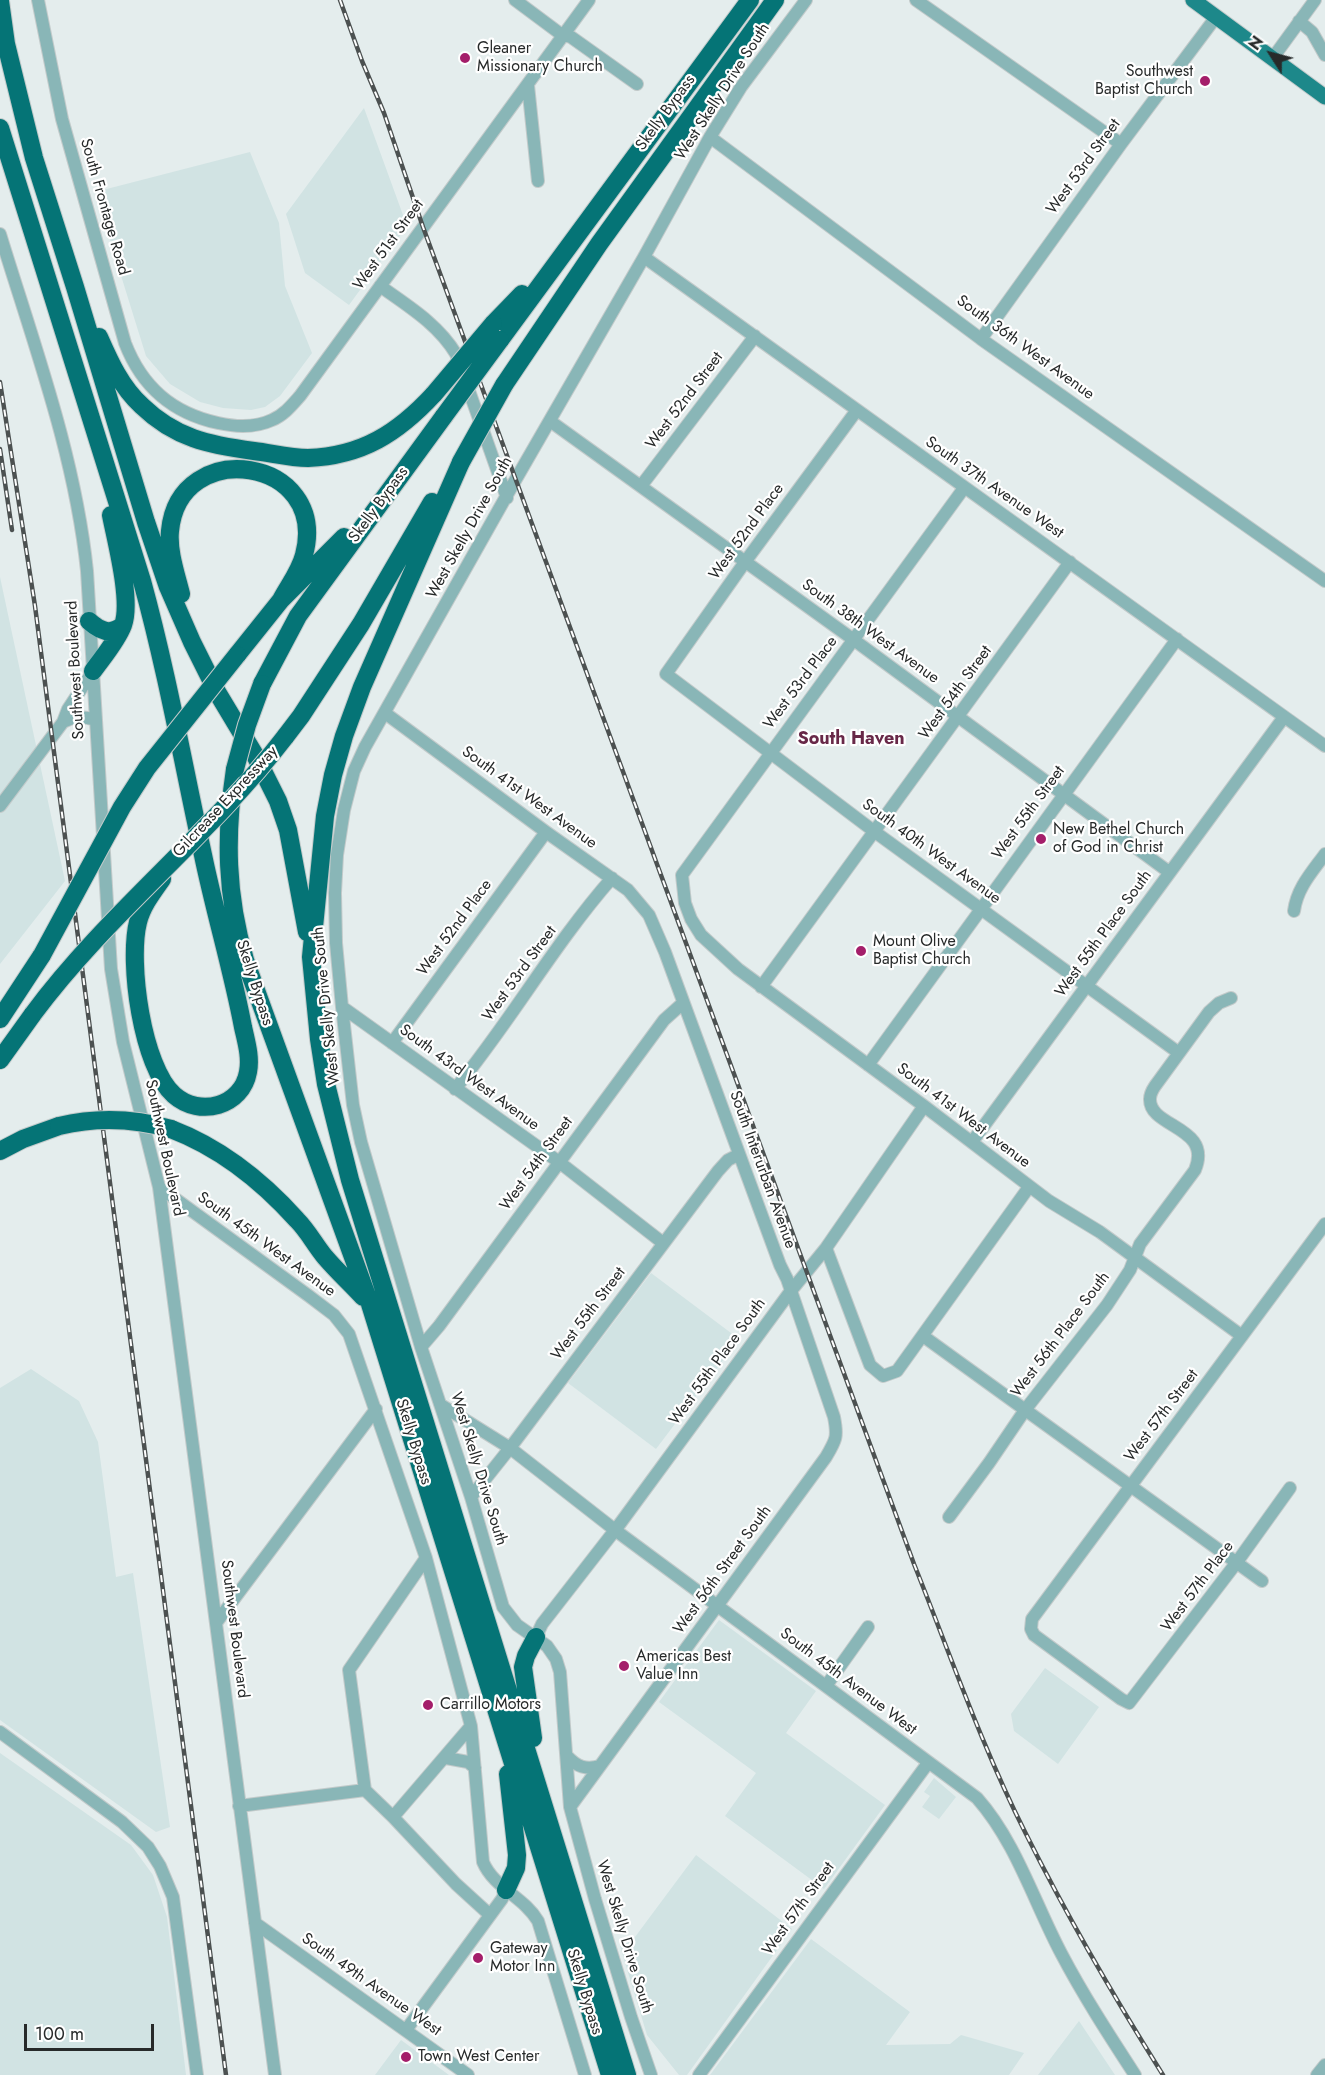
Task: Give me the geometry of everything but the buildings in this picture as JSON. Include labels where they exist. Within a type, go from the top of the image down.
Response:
[{"type":"highway","name":"Skelly Bypass","points":[[610,2075],[370,1304],[245,960],[229,882],[228,844],[235,769],[247,725],[262,684],[298,616],[444,416],[497,332],[566,250],[750,0]]},
{"type":"highway","name":"Skelly Bypass","points":[[627,2075],[350,1180],[326,1084],[311,957],[325,816],[344,736],[362,687],[461,462],[504,385],[599,244],[775,0]]},
{"type":"highway","points":[[0,1],[6,44],[19,105],[146,522],[168,587],[192,642],[278,801],[288,830],[311,957]]},
{"type":"highway","points":[[0,128],[159,643],[203,856],[231,966],[249,1058],[248,1074],[240,1090],[228,1102],[211,1107],[186,1103],[171,1092],[150,1049],[137,993],[134,956],[138,921],[146,902],[181,851]]},
{"type":"highway","points":[[75,287],[115,371],[129,392],[148,411],[172,429],[207,443],[306,458],[338,455],[368,446],[387,436],[407,422],[497,332]]},
{"type":"highway","points":[[93,671],[123,625],[126,612],[99,445]]},
{"type":"highway","name":"Gilcrease Expressway","points":[[0,1060],[33,1014],[97,937],[252,779],[302,716],[361,624],[426,510],[461,462]]},
{"type":"highway","points":[[192,642],[170,548],[170,531],[176,508],[182,497],[194,484],[211,474],[235,468],[259,471],[281,482],[297,499],[306,523],[307,539],[301,562],[282,600]]},
{"type":"highway","points":[[0,1019],[42,955],[122,807],[147,768],[282,600],[384,498]]},
{"type":"highway","points":[[89,621],[96,628],[105,632],[116,630],[123,625]]},
{"type":"highway","points":[[231,966],[302,1120]]},
{"type":"highway","points":[[0,1151],[23,1139],[59,1126],[86,1121],[115,1119],[143,1122],[171,1129],[209,1146],[243,1168],[271,1192],[299,1222],[323,1255],[370,1304]]},
{"type":"highway","points":[[536,1637],[523,1666],[541,1793]]},
{"type":"highway","points":[[505,1739],[517,1855],[516,1868],[506,1890]]},
{"type":"main road","points":[[1193,0],[1325,97]]},
{"type":"street","name":"South Frontage Road","points":[[38,0],[62,119],[125,343],[139,373],[173,406]]},
{"type":"street","points":[[515,0],[562,35],[571,37],[637,84]]},
{"type":"street","name":"West 51st Street","points":[[173,406],[188,414],[230,426],[255,426],[274,420],[287,410],[300,396],[589,0]]},
{"type":"street","name":"West Skelly Drive South","points":[[651,2075],[598,1910],[570,1807],[560,1672],[556,1659],[547,1646],[517,1625],[503,1607],[471,1497],[421,1347],[361,1142],[353,1105],[335,915],[340,834],[354,771],[385,713],[710,137],[741,87],[806,0]]},
{"type":"street","points":[[916,0],[1121,144]]},
{"type":"street","points":[[1272,59],[1315,0]]},
{"type":"street","name":"West 53rd Street","points":[[981,339],[1121,144],[1216,17]]},
{"type":"street","points":[[1299,21],[1312,32],[1325,55]]},
{"type":"street","points":[[528,85],[538,181]]},
{"type":"street","name":"South 36th West Avenue","points":[[710,137],[981,339],[1325,581]]},
{"type":"street","name":"Southwest Boulevard","points":[[0,234],[70,468],[82,531],[111,969],[123,1042],[159,1187],[275,2075]]},
{"type":"street","name":"South 37th Avenue West","points":[[644,257],[1325,746]]},
{"type":"street","points":[[380,286],[435,326],[456,354],[507,498]]},
{"type":"street","name":"West 52nd Street","points":[[640,486],[755,336]]},
{"type":"street","name":"West 52nd Place","points":[[666,674],[857,410]]},
{"type":"street","name":"South 38th West Avenue","points":[[550,421],[854,640],[1169,872]]},
{"type":"street","name":"West 53rd Place","points":[[686,903],[682,875],[964,488]]},
{"type":"street","name":"West 54th Street","points":[[761,987],[1070,562]]},
{"type":"street","name":"West 55th Street","points":[[868,1065],[1177,639]]},
{"type":"street","points":[[0,806],[63,722],[68,709],[93,671]]},
{"type":"street","name":"South 40th West Avenue","points":[[666,674],[875,832],[1179,1053]]},
{"type":"street","name":"South 41st West Avenue","points":[[385,713],[612,878],[636,898],[649,915]]},
{"type":"street","points":[[63,722],[70,718],[84,717],[96,720]]},
{"type":"street","name":"West 55th Place South","points":[[972,1142],[1284,717]]},
{"type":"street","name":"West 52nd Place","points":[[392,1043],[546,832]]},
{"type":"street","points":[[1294,911],[1302,886],[1325,854]]},
{"type":"street","name":"West 53rd Street","points":[[455,1089],[612,878]]},
{"type":"street","name":"South 41st West Avenue","points":[[686,903],[690,919],[701,935],[761,987],[924,1106],[1029,1187],[1074,1218],[1100,1232],[1242,1336]]},
{"type":"street","name":"South Interurban Avenue","points":[[649,915],[665,952],[790,1292],[834,1417],[837,1439]]},
{"type":"street","points":[[1179,1053],[1209,1012],[1219,1003],[1230,998]]},
{"type":"street","name":"West 54th Street","points":[[421,1347],[439,1326],[664,1020],[683,1002]]},
{"type":"street","name":"South 43rd West Avenue","points":[[342,1007],[559,1162],[663,1243]]},
{"type":"street","name":"West 56th Place South","points":[[949,1517],[1025,1410],[1107,1305],[1130,1270],[1140,1244],[1195,1170],[1198,1147],[1190,1138],[1160,1116],[1152,1107],[1149,1099],[1155,1086],[1179,1053]]},
{"type":"street","name":"West 55th Place South","points":[[536,1637],[542,1624],[615,1530],[790,1292],[826,1248],[924,1106]]},
{"type":"street","name":"West 55th Street","points":[[471,1497],[718,1171],[738,1155]]},
{"type":"street","name":"South 45th West Avenue","points":[[159,1187],[334,1316],[350,1334],[376,1409]]},
{"type":"street","points":[[826,1248],[870,1365],[884,1376],[897,1371],[1029,1187]]},
{"type":"street","name":"West 57th Street","points":[[1129,1702],[1121,1699],[1039,1640],[1031,1629],[1032,1619],[1325,1224]]},
{"type":"street","points":[[923,1336],[1262,1581]]},
{"type":"street","name":"South 45th Avenue West","points":[[441,1405],[510,1448],[615,1530],[977,1798],[1012,1852],[1061,1953],[1135,2075]]},
{"type":"street","points":[[216,1623],[376,1409]]},
{"type":"street","points":[[376,1409],[426,1558],[471,1726],[483,1862],[492,1877],[525,1903],[538,1921],[585,2075]]},
{"type":"street","name":"West 56th Street South","points":[[570,1807],[837,1439]]},
{"type":"street","name":"West 57th Place","points":[[1129,1702],[1134,1699],[1290,1488]]},
{"type":"street","points":[[426,1558],[349,1670],[365,1790],[456,1884],[490,1915]]},
{"type":"street","points":[[826,1686],[868,1627]]},
{"type":"street","points":[[393,1817],[446,1758],[471,1726]]},
{"type":"street","points":[[0,1732],[122,1822],[148,1847],[160,1866],[173,1897],[196,2075]]},
{"type":"street","points":[[567,1756],[582,1767],[600,1766]]},
{"type":"street","points":[[446,1758],[468,1762],[476,1768]]},
{"type":"street","name":"West 57th Street","points":[[699,2075],[928,1763]]},
{"type":"street","points":[[239,1806],[365,1790]]},
{"type":"street","points":[[406,2030],[506,1890]]},
{"type":"street","name":"South 49th Avenue West","points":[[255,1923],[468,2075]]},
{"type":"street","points":[[1317,2075],[1325,2065]]},
{"type":"shaded area","points":[[364,108],[407,226],[349,305],[305,273],[286,214]]},
{"type":"shaded area","points":[[250,152],[279,223],[285,286],[312,353],[280,396],[265,407],[251,410],[223,408],[200,402],[170,384],[146,356],[95,192]]},
{"type":"shaded area","points":[[0,577],[65,881],[0,964]]},
{"type":"shaded area","points":[[651,1273],[739,1339],[656,1449],[568,1383]]},
{"type":"shaded area","points":[[31,1369],[79,1401],[98,1442],[116,1577],[133,1573],[170,1827],[156,1832],[0,1720],[0,1388]]},
{"type":"shaded area","points":[[719,1620],[816,1691],[786,1733],[885,1805],[824,1889],[725,1816],[756,1773],[659,1702]]},
{"type":"shaded area","points":[[1045,1668],[1099,1707],[1058,1764],[1014,1731],[1011,1714]]},
{"type":"shaded area","points":[[0,1753],[131,1845],[153,1875],[167,1917],[186,2075],[0,2075]]},
{"type":"shaded area","points":[[934,1778],[956,1797],[939,1819],[922,1807],[930,1796],[924,1792]]},
{"type":"shaded area","points":[[696,1855],[792,1929],[687,2075],[679,2075],[647,2035],[620,1946],[635,1937]]},
{"type":"shaded area","points":[[811,1939],[910,2012],[886,2045],[950,2044],[961,2035],[1024,2053],[1009,2075],[710,2075]]},
{"type":"shaded area","points":[[1079,2021],[1115,2075],[1038,2075]]},
{"type":"shaded area","name":"Town West Center","points":[[401,2040],[449,2075],[375,2075]]},
{"type":"railway","points":[[340,0],[384,113],[423,227],[914,1564],[967,1700],[995,1768],[1042,1865],[1092,1956],[1163,2075]]},
{"type":"railway","points":[[0,382],[35,606],[226,2075]]},
{"type":"railway","points":[[0,449],[12,530]]},
{"type":"place","name":"Gleaner Missionary Church","points":[[465,58]]},
{"type":"place","name":"Southwest Baptist Church","points":[[1205,81]]},
{"type":"place","name":"New Bethel Church of God in Christ","points":[[1041,839]]},
{"type":"place","name":"Mount Olive Baptist Church","points":[[861,951]]},
{"type":"place","name":"Americas Best Value Inn","points":[[624,1666]]},
{"type":"place","name":"Carrillo Motors","points":[[428,1705]]},
{"type":"place","name":"Gateway Motor Inn","points":[[478,1958]]},
{"type":"place","name":"Town West Center","points":[[406,2057]]},
{"type":"district","name":"South Haven","points":[[851,740]]}]
